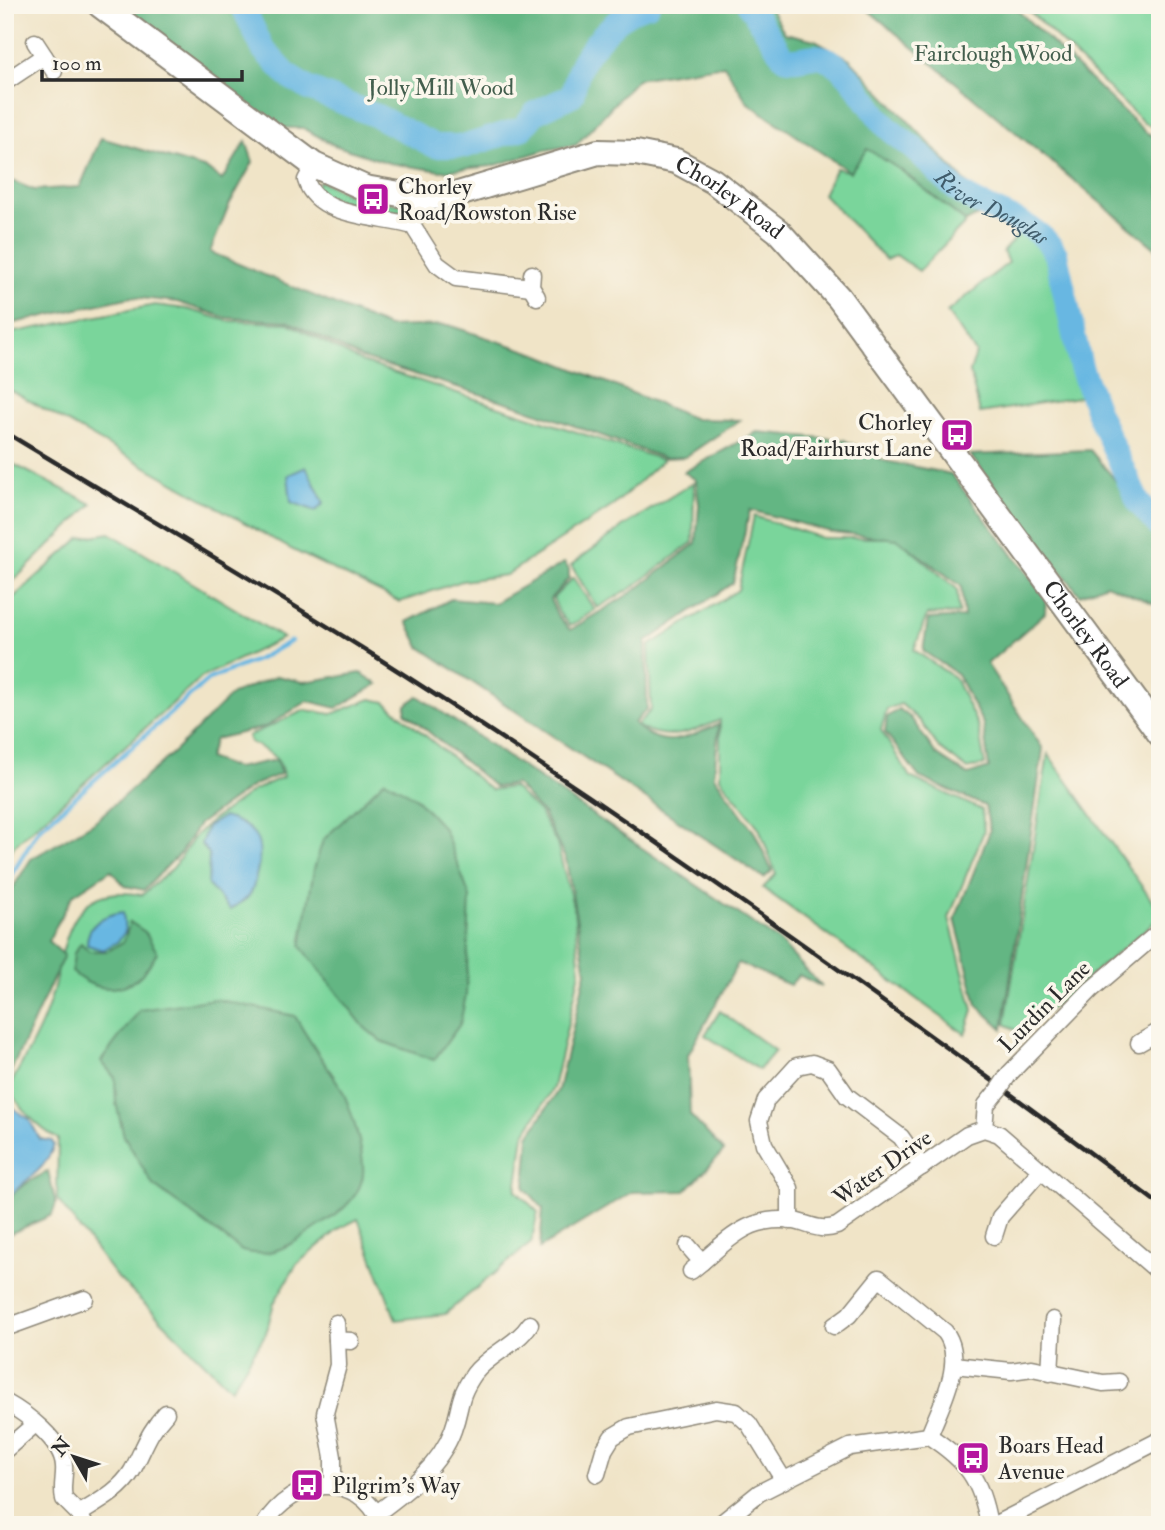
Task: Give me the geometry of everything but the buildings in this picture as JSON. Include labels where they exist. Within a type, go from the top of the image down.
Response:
[{"type":"main road","name":"Chorley Road","points":[[106,9],[314,164],[365,188],[423,198],[455,195],[493,186],[575,156],[598,152],[636,153],[676,161],[713,181],[778,232],[839,298],[1160,734]]},
{"type":"street","points":[[35,42],[54,71]]},
{"type":"street","points":[[5,82],[44,56]]},
{"type":"street","points":[[314,164],[306,180],[310,193],[324,204],[413,226],[446,274],[456,278],[533,286]]},
{"type":"street","name":"Lurdin Lane","points":[[984,1129],[986,1105],[1009,1073],[1091,990],[1160,931]]},
{"type":"street","points":[[1139,1043],[1160,1031]]},
{"type":"street","points":[[790,1221],[790,1188],[764,1144],[759,1121],[778,1074],[804,1064],[820,1065],[828,1069],[848,1096],[901,1137],[922,1167]]},
{"type":"street","points":[[984,1129],[999,1134],[1160,1273]]},
{"type":"street","name":"Water Drive","points":[[688,1246],[696,1266],[746,1226],[790,1221],[823,1229],[836,1226],[967,1135],[984,1129]]},
{"type":"street","points":[[994,1236],[1000,1217],[1041,1170]]},
{"type":"street","points":[[834,1326],[849,1315],[879,1279],[945,1332],[953,1343],[954,1365],[929,1436]]},
{"type":"street","points":[[5,1328],[70,1312],[85,1299]]},
{"type":"street","points":[[1050,1373],[1053,1320]]},
{"type":"street","points":[[333,1484],[333,1457],[325,1413],[344,1341],[336,1323]]},
{"type":"street","points":[[264,1525],[288,1499],[313,1485],[333,1484],[359,1496],[379,1519],[444,1450],[454,1428],[460,1396],[477,1371],[499,1350],[524,1346],[530,1324]]},
{"type":"street","points":[[954,1365],[1011,1371],[1032,1368],[1103,1383],[1119,1382]]},
{"type":"street","points":[[5,1402],[34,1425],[62,1454],[63,1494],[82,1519],[121,1485],[131,1472],[151,1430],[166,1413]]},
{"type":"street","points":[[596,1476],[604,1450],[612,1437],[629,1427],[716,1409],[736,1412],[749,1424],[783,1479]]},
{"type":"street","points":[[5,1450],[34,1425]]},
{"type":"street","points":[[719,1525],[738,1507],[783,1479],[850,1447],[929,1436],[949,1450],[980,1486],[991,1525],[1160,1440]]},
{"type":"green space","name":"Jolly Mill Wood","points":[[125,5],[768,5],[785,33],[815,40],[850,59],[991,209],[966,222],[902,171],[867,149],[850,172],[748,103],[724,65],[637,79],[576,145],[545,150],[493,166],[441,171],[389,163],[334,145],[303,128],[275,128],[142,25]]},
{"type":"green space","name":"Fairclough Wood","points":[[862,5],[1012,5],[1145,132],[1160,139],[1160,252]]},
{"type":"green space","points":[[1023,5],[1160,5],[1160,130],[1144,123]]},
{"type":"green space","points":[[101,138],[207,169],[222,180],[246,141],[253,162],[229,205],[210,252],[388,327],[448,325],[540,355],[695,419],[740,420],[685,457],[664,458],[516,405],[361,358],[288,321],[227,318],[177,302],[131,297],[5,325],[5,178],[34,190],[80,187]]},
{"type":"green space","points":[[867,148],[902,171],[966,222],[919,271],[896,255],[886,260],[823,194],[836,168],[850,172]]},
{"type":"green space","points":[[320,181],[350,195],[431,211],[388,211],[346,203],[319,193],[317,184]]},
{"type":"green space","points":[[1020,233],[1053,258],[1065,340],[1085,396],[980,413],[970,372],[976,353],[947,312],[1008,263],[1003,251]]},
{"type":"green space","points":[[155,305],[187,309],[228,321],[288,323],[362,362],[663,460],[614,505],[506,575],[462,581],[400,602],[291,549],[5,387],[5,334]]},
{"type":"green space","points":[[757,432],[844,440],[885,461],[951,474],[1046,598],[1045,613],[987,664],[1043,749],[1003,1029],[977,1005],[955,919],[990,831],[985,806],[919,777],[885,732],[887,717],[899,709],[911,718],[936,754],[968,775],[989,768],[983,724],[957,674],[923,651],[928,619],[964,617],[961,586],[897,539],[831,532],[750,510],[733,583],[646,642],[647,709],[634,723],[644,732],[665,740],[696,734],[719,724],[714,776],[755,833],[772,871],[764,878],[420,647],[407,622],[451,599],[494,603],[564,563],[569,569],[569,578],[550,599],[557,615],[570,630],[637,589],[696,543],[699,505],[696,480],[684,472]]},
{"type":"green space","points":[[1090,450],[1133,501],[1160,516],[1160,606],[1106,584],[1080,595],[970,455]]},
{"type":"green space","points":[[5,460],[92,504],[5,589]]},
{"type":"green space","points":[[694,482],[693,542],[632,588],[597,608],[571,565],[624,526]]},
{"type":"green space","points":[[754,516],[822,538],[897,538],[957,589],[959,613],[927,615],[914,650],[955,678],[978,726],[985,765],[967,769],[939,748],[920,721],[901,704],[887,709],[881,730],[910,777],[982,810],[984,831],[949,918],[973,1010],[965,1034],[763,888],[776,874],[759,828],[720,778],[720,720],[688,732],[669,735],[636,726],[651,710],[649,646],[738,590]]},
{"type":"green space","points":[[110,533],[283,638],[202,677],[16,844],[5,858],[5,605],[80,538]]},
{"type":"green space","points":[[573,578],[595,610],[570,626],[559,613],[553,598]]},
{"type":"green space","points":[[361,673],[378,684],[337,708],[308,701],[265,727],[215,739],[208,758],[236,768],[276,760],[281,774],[254,785],[199,824],[181,852],[144,890],[125,886],[111,870],[73,895],[48,941],[64,955],[5,1084],[5,900],[31,859],[93,823],[175,751],[232,694],[277,676],[303,682]]},
{"type":"green space","points":[[418,696],[779,941],[822,987],[799,975],[790,985],[738,963],[688,1055],[690,1115],[724,1151],[685,1191],[632,1192],[540,1248],[543,1208],[525,1188],[529,1136],[558,1090],[586,972],[566,860],[544,815],[516,784],[495,787],[405,712],[406,705]]},
{"type":"green space","points":[[371,699],[385,702],[491,790],[513,787],[540,813],[557,844],[574,910],[580,972],[553,1088],[524,1135],[516,1191],[538,1212],[531,1243],[445,1314],[396,1320],[358,1219],[340,1228],[297,1264],[274,1303],[266,1333],[231,1389],[114,1274],[57,1199],[58,1139],[29,1116],[17,1101],[10,1086],[42,1022],[53,992],[63,948],[80,911],[95,899],[115,893],[142,895],[173,868],[196,835],[211,821],[254,790],[283,777],[276,759],[250,742],[248,736],[305,710],[332,714]]},
{"type":"green space","points":[[1048,754],[1160,912],[1160,917],[1022,1033],[1005,1024]]},
{"type":"green space","points":[[385,780],[415,797],[444,829],[470,897],[466,995],[460,1024],[434,1060],[381,1041],[365,1028],[301,946],[314,869],[323,840]]},
{"type":"green space","points":[[130,922],[145,932],[157,952],[141,975],[120,987],[109,988],[84,981],[72,972],[74,953],[81,943],[89,951],[108,951],[124,941]]},
{"type":"green space","points":[[215,999],[295,1016],[338,1083],[352,1116],[360,1145],[363,1171],[355,1196],[336,1214],[306,1235],[271,1252],[242,1251],[153,1185],[124,1136],[116,1103],[115,1078],[101,1061],[140,1010]]},
{"type":"green space","points":[[720,1011],[775,1051],[759,1070],[705,1035]]},
{"type":"green space","points":[[48,1171],[56,1204],[52,1215],[5,1236],[7,1210],[13,1195],[18,1189]]},
{"type":"water","points":[[306,467],[324,503],[316,511],[291,502],[288,475]]},
{"type":"water","points":[[223,817],[250,829],[260,851],[252,892],[230,910],[208,885],[209,854],[201,844],[207,827]]},
{"type":"water","points":[[123,912],[125,932],[117,942],[103,950],[87,945],[90,931],[98,921]]},
{"type":"water","points":[[7,1104],[29,1119],[40,1139],[52,1141],[54,1145],[44,1164],[11,1194],[5,1203]]},
{"type":"waterway","name":"River Douglas","points":[[242,5],[263,49],[288,76],[309,89],[377,116],[435,146],[466,146],[523,128],[535,113],[572,95],[580,67],[594,45],[619,20],[648,5]]},
{"type":"waterway","name":"River Douglas","points":[[749,5],[784,58],[820,56],[835,64],[851,79],[886,126],[919,153],[953,187],[970,199],[1025,225],[1048,242],[1056,254],[1081,367],[1097,411],[1138,502],[1160,527]]},
{"type":"waterway","points":[[5,885],[39,829],[209,679],[259,659],[291,641]]},
{"type":"railway","points":[[5,432],[325,625],[572,785],[869,991],[1160,1205]]},
{"type":"place","name":"Chorley Road/Rowston Rise","points":[[373,199]]},
{"type":"place","name":"Chorley Road/Fairhurst Lane","points":[[957,435]]},
{"type":"place","name":"Boars Head Avenue","points":[[973,1458]]},
{"type":"place","name":"Pilgrim's Way","points":[[307,1485]]}]
